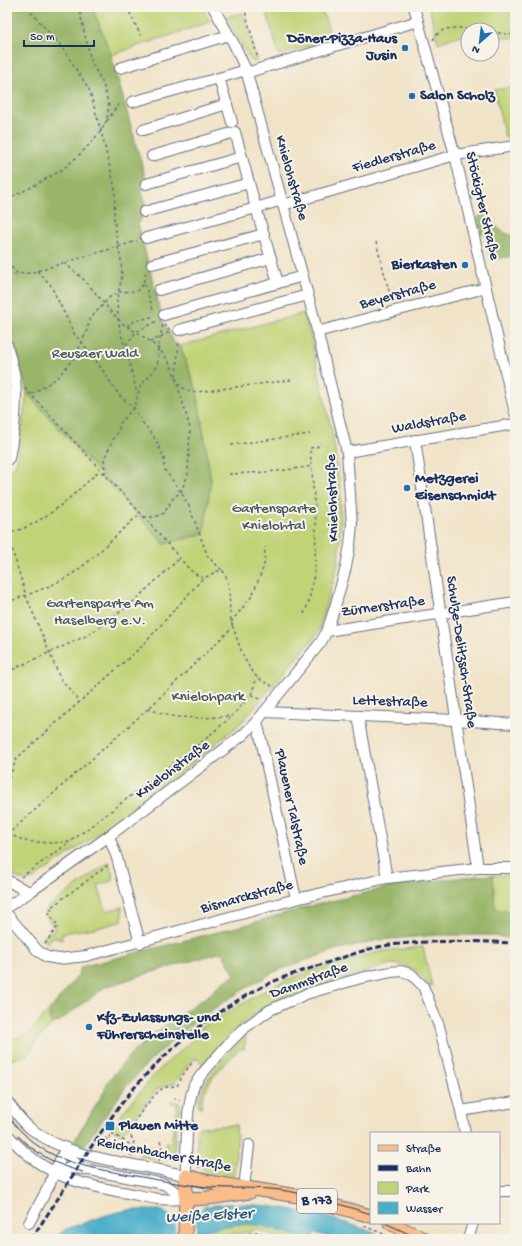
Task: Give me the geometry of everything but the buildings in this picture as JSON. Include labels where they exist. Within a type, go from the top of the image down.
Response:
[{"type":"main road","name":"Reichenbacher Straße","points":[[186,1176],[214,1183],[298,1196],[370,1216]]},
{"type":"main road","points":[[185,1239],[186,1176]]},
{"type":"main road","name":"Reichenbacher Straße","points":[[186,1202],[261,1191]]},
{"type":"main road","points":[[392,1224],[424,1239]]},
{"type":"street","name":"Knielohstraße","points":[[7,907],[109,836],[243,735],[258,721],[321,642],[327,631],[335,607],[346,567],[352,524],[348,452],[303,276],[246,72],[234,44],[213,7]]},
{"type":"street","name":"Stöckigter Straße","points":[[414,7],[455,155],[515,413]]},
{"type":"street","points":[[132,102],[220,78],[261,69],[418,20]]},
{"type":"street","points":[[120,68],[229,35]]},
{"type":"street","points":[[220,78],[232,122]]},
{"type":"street","points":[[143,130],[227,104]]},
{"type":"street","points":[[152,156],[235,132],[278,283]]},
{"type":"street","name":"Fiedlerstraße","points":[[146,238],[455,155],[515,146]]},
{"type":"street","points":[[146,184],[242,157]]},
{"type":"street","points":[[144,212],[249,183]]},
{"type":"street","points":[[152,264],[264,234]]},
{"type":"street","points":[[158,290],[271,258]]},
{"type":"street","points":[[160,315],[303,276]]},
{"type":"street","name":"Beyerstraße","points":[[317,332],[486,288]]},
{"type":"street","points":[[179,330],[308,295]]},
{"type":"street","points":[[7,345],[15,377],[17,397],[11,446],[9,458],[7,460]]},
{"type":"street","points":[[7,427],[15,416]]},
{"type":"street","name":"Waldstraße","points":[[348,452],[515,424]]},
{"type":"street","name":"Schulze-Delitzsch-Straße","points":[[415,440],[478,868]]},
{"type":"street","name":"Zürnerstraße","points":[[327,631],[515,602]]},
{"type":"street","name":"Lettestraße","points":[[264,712],[515,724]]},
{"type":"street","points":[[358,716],[387,878]]},
{"type":"street","name":"Plauener Talstraße","points":[[258,721],[296,899]]},
{"type":"street","points":[[109,836],[117,858],[140,943]]},
{"type":"street","name":"Bismarckstraße","points":[[38,952],[52,958],[67,959],[95,954],[140,943],[296,899],[387,878],[478,868],[515,868]]},
{"type":"street","points":[[10,882],[30,892]]},
{"type":"street","points":[[7,914],[38,952]]},
{"type":"street","name":"Dammstraße","points":[[186,1176],[188,1114],[191,1096],[194,1085],[217,1055],[243,1029],[270,1010],[306,994],[361,978],[401,971],[411,974],[423,986],[439,1026],[462,1111]]},
{"type":"street","name":"Reichenbacher Straße","points":[[7,1101],[19,1117],[31,1129],[80,1154],[94,1158],[166,1170],[186,1176]]},
{"type":"street","points":[[465,1132],[462,1111],[515,1102]]},
{"type":"street","name":"Reichenbacher Straße","points":[[7,1134],[25,1152],[54,1172],[76,1182],[106,1189],[186,1202]]},
{"type":"street","points":[[244,1188],[249,1145]]},
{"type":"street","points":[[66,1148],[75,1164],[84,1169]]},
{"type":"street","points":[[29,1223],[50,1184],[54,1172],[66,1148]]},
{"type":"street","points":[[54,1172],[70,1168],[84,1169],[164,1184],[186,1202]]},
{"type":"street","points":[[164,1184],[186,1176]]},
{"type":"street","points":[[500,1191],[515,1191]]},
{"type":"street","points":[[468,1239],[473,1224]]},
{"type":"path","points":[[28,7],[61,46],[89,89],[101,131],[115,188],[114,219],[122,276],[117,299],[118,319],[137,394]]},
{"type":"path","points":[[80,7],[91,61],[102,84],[109,106],[106,122]]},
{"type":"path","points":[[127,7],[141,36]]},
{"type":"path","points":[[223,12],[238,7]]},
{"type":"path","points":[[244,7],[261,69]]},
{"type":"path","points":[[426,52],[436,34],[451,27],[460,28]]},
{"type":"path","points":[[500,33],[515,35]]},
{"type":"path","points":[[7,199],[63,169],[77,157],[101,131],[117,106],[124,102],[132,102]]},
{"type":"path","points":[[7,277],[30,273],[146,238]]},
{"type":"path","points":[[376,242],[395,311]]},
{"type":"path","points":[[7,263],[18,274]]},
{"type":"path","points":[[64,263],[82,278],[118,319],[158,348],[172,368],[190,428],[188,474],[181,492],[174,497],[164,513],[155,517],[144,517]]},
{"type":"path","points":[[31,394],[57,378],[75,357],[87,330],[90,319],[110,297],[119,292],[137,291],[143,284],[146,273],[152,264]]},
{"type":"path","points":[[36,271],[50,284],[75,335],[91,353],[119,395],[134,408],[154,437],[164,457],[164,469],[181,492],[189,506],[208,557],[227,577],[231,622],[240,649],[249,668],[257,677],[281,692]]},
{"type":"path","points":[[143,284],[149,294],[151,305],[160,315]]},
{"type":"path","points":[[127,326],[135,321],[160,315]]},
{"type":"path","points":[[125,346],[136,332],[154,323],[160,315]]},
{"type":"path","points":[[105,474],[104,459],[118,432],[121,422],[134,408],[140,387],[157,365],[158,348],[160,337],[164,320],[166,327],[172,332],[160,337],[150,342]]},
{"type":"path","points":[[179,330],[177,369],[175,378],[182,388],[190,392],[291,380]]},
{"type":"path","points":[[15,377],[180,558],[196,575],[204,578]]},
{"type":"path","points":[[231,445],[310,434]]},
{"type":"path","points":[[304,614],[309,601],[316,570],[316,523],[310,448],[317,447],[321,443]]},
{"type":"path","points":[[229,474],[263,473],[312,466]]},
{"type":"path","points":[[80,702],[60,678],[26,596],[7,533],[36,523],[55,510],[100,470]]},
{"type":"path","points":[[7,602],[26,596],[69,575],[92,557],[140,514]]},
{"type":"path","points":[[231,622],[252,596],[258,583],[264,566],[265,547]]},
{"type":"path","points":[[7,672],[88,635],[134,601],[180,558]]},
{"type":"path","points":[[7,783],[17,758],[142,646],[204,578],[218,571],[222,571]]},
{"type":"path","points":[[70,842],[26,842],[7,835],[148,709],[233,627]]},
{"type":"path","points":[[10,882],[70,842],[232,716],[251,695],[257,677]]},
{"type":"path","points":[[148,709],[175,717],[204,718],[232,716]]},
{"type":"path","points":[[38,952],[58,926],[49,913],[52,911],[50,908],[117,858]]},
{"type":"path","points":[[130,1156],[134,1141],[129,1134],[132,1124],[156,1093],[164,1088],[177,1086],[195,1059]]},
{"type":"path","points":[[105,1152],[104,1147],[111,1133],[133,1146]]},
{"type":"path","points":[[159,1160],[162,1146],[160,1141]]},
{"type":"path","points":[[358,1224],[396,1239]]},
{"type":"path","points":[[220,1239],[257,1232],[280,1239]]},
{"type":"green space","name":"Reusaer Wald","points":[[7,7],[92,7],[111,55],[146,180],[142,191],[146,208],[138,224],[163,321],[175,344],[180,346],[197,392],[211,480],[204,534],[164,544],[27,393],[7,313]]},
{"type":"green space","points":[[92,7],[202,7],[210,22],[111,55]]},
{"type":"green space","points":[[265,7],[321,7],[332,39],[279,55]]},
{"type":"green space","points":[[429,7],[515,7],[515,38],[500,37],[500,22],[460,22],[460,36],[438,43]]},
{"type":"green space","points":[[243,13],[257,61],[252,61],[250,59],[226,17]]},
{"type":"green space","points":[[515,87],[515,136],[505,137],[494,90]]},
{"type":"green space","points":[[484,214],[501,231],[515,236],[515,256],[491,259],[486,233],[481,234],[478,219],[480,215]]},
{"type":"green space","points":[[304,313],[333,436],[340,487],[341,521],[338,564],[319,630],[315,637],[240,724],[148,799],[33,879],[24,881],[12,875],[7,862],[7,471],[16,465],[27,393],[164,544],[203,534],[211,480],[197,392],[180,346]]},
{"type":"green space","points":[[109,862],[114,880],[98,885],[106,911],[122,907],[122,921],[101,927],[62,933],[62,940],[52,937],[48,944],[42,938],[55,929],[44,913],[47,911],[46,909]]},
{"type":"green space","points":[[493,875],[515,876],[515,913],[495,909]]},
{"type":"green space","points":[[493,875],[495,909],[515,913],[515,939],[487,935],[436,935],[379,940],[335,950],[276,971],[236,994],[197,1020],[173,1040],[150,1061],[125,1088],[84,1146],[74,1141],[104,1092],[107,1083],[130,1055],[170,1021],[209,995],[219,985],[235,975],[222,952],[105,987],[58,1022],[52,1024],[49,1019],[50,1014],[48,1012],[78,976],[81,967],[249,924],[299,909],[390,887],[464,877]]},
{"type":"green space","points":[[423,947],[432,986],[429,987],[426,981],[418,973],[409,967],[391,964],[300,992],[269,1005],[245,1021],[223,1041],[203,1065],[195,1056],[174,1084],[164,1086],[156,1090],[121,1135],[112,1129],[124,1111],[158,1071],[201,1032],[199,1030],[209,1023],[275,985],[305,973],[350,959],[383,951]]},
{"type":"green space","points":[[48,1012],[50,1014],[49,1019],[52,1024],[37,1040],[28,1054],[7,1061],[7,1041],[28,1034]]},
{"type":"green space","points":[[246,1036],[244,1049],[239,1049],[209,1083],[202,1099],[201,1108],[198,1105],[200,1096],[209,1077],[231,1050]]},
{"type":"green space","points":[[171,1100],[179,1102],[181,1107],[176,1123],[175,1151],[170,1156],[164,1152],[166,1142],[171,1143],[177,1105],[171,1103]]},
{"type":"green space","points":[[236,1125],[237,1143],[234,1175],[215,1175],[208,1173],[203,1169],[198,1158],[197,1130],[199,1127]]},
{"type":"green space","points":[[141,1146],[159,1149],[158,1155],[155,1158],[140,1156]]},
{"type":"green space","points":[[237,1224],[260,1225],[307,1239],[285,1239],[256,1229],[254,1231],[197,1239],[198,1231]]},
{"type":"water","name":"Weiße Elster","points":[[226,1204],[268,1206],[309,1213],[350,1224],[389,1239],[335,1239],[315,1233],[313,1239],[307,1239],[260,1225],[237,1224],[175,1237],[147,1239],[52,1239],[66,1229],[110,1214],[128,1210],[171,1210]]},
{"type":"pier","points":[[205,1205],[196,1218],[196,1233],[176,1239],[173,1220],[170,1215],[158,1208]]},
{"type":"tram line","points":[[7,1113],[19,1129],[36,1144],[48,1152],[76,1164],[106,1171],[189,1185],[216,1188],[271,1189],[292,1192],[326,1200],[370,1214]]},
{"type":"tram line","points":[[18,1136],[40,1154],[56,1163],[83,1172]]},
{"type":"tram line","points":[[387,1224],[420,1239]]},
{"type":"railway","points":[[31,1239],[81,1162],[134,1089],[156,1064],[171,1050],[222,1010],[258,989],[282,978],[381,946],[406,943],[468,941],[515,943]]},
{"type":"place","name":"Döner-Pizza-Haus Jusin","points":[[405,48]]},
{"type":"place","name":"Salon Scholz","points":[[412,96]]},
{"type":"place","name":"Bierkasten","points":[[465,265]]},
{"type":"place","name":"Metzgerei Eisenschmidt","points":[[407,488]]},
{"type":"place","name":"Kfz-Zulassungs- und Führerscheinstelle","points":[[89,1027]]},
{"type":"place","name":"Plauen Mitte","points":[[110,1126]]},
{"type":"park label","name":"Gartensparte Knielohtal","points":[[274,518]]},
{"type":"park label","name":"Gartensparte Am Haselberg e.V.","points":[[100,612]]},
{"type":"park label","name":"Knielohpark","points":[[208,697]]}]
